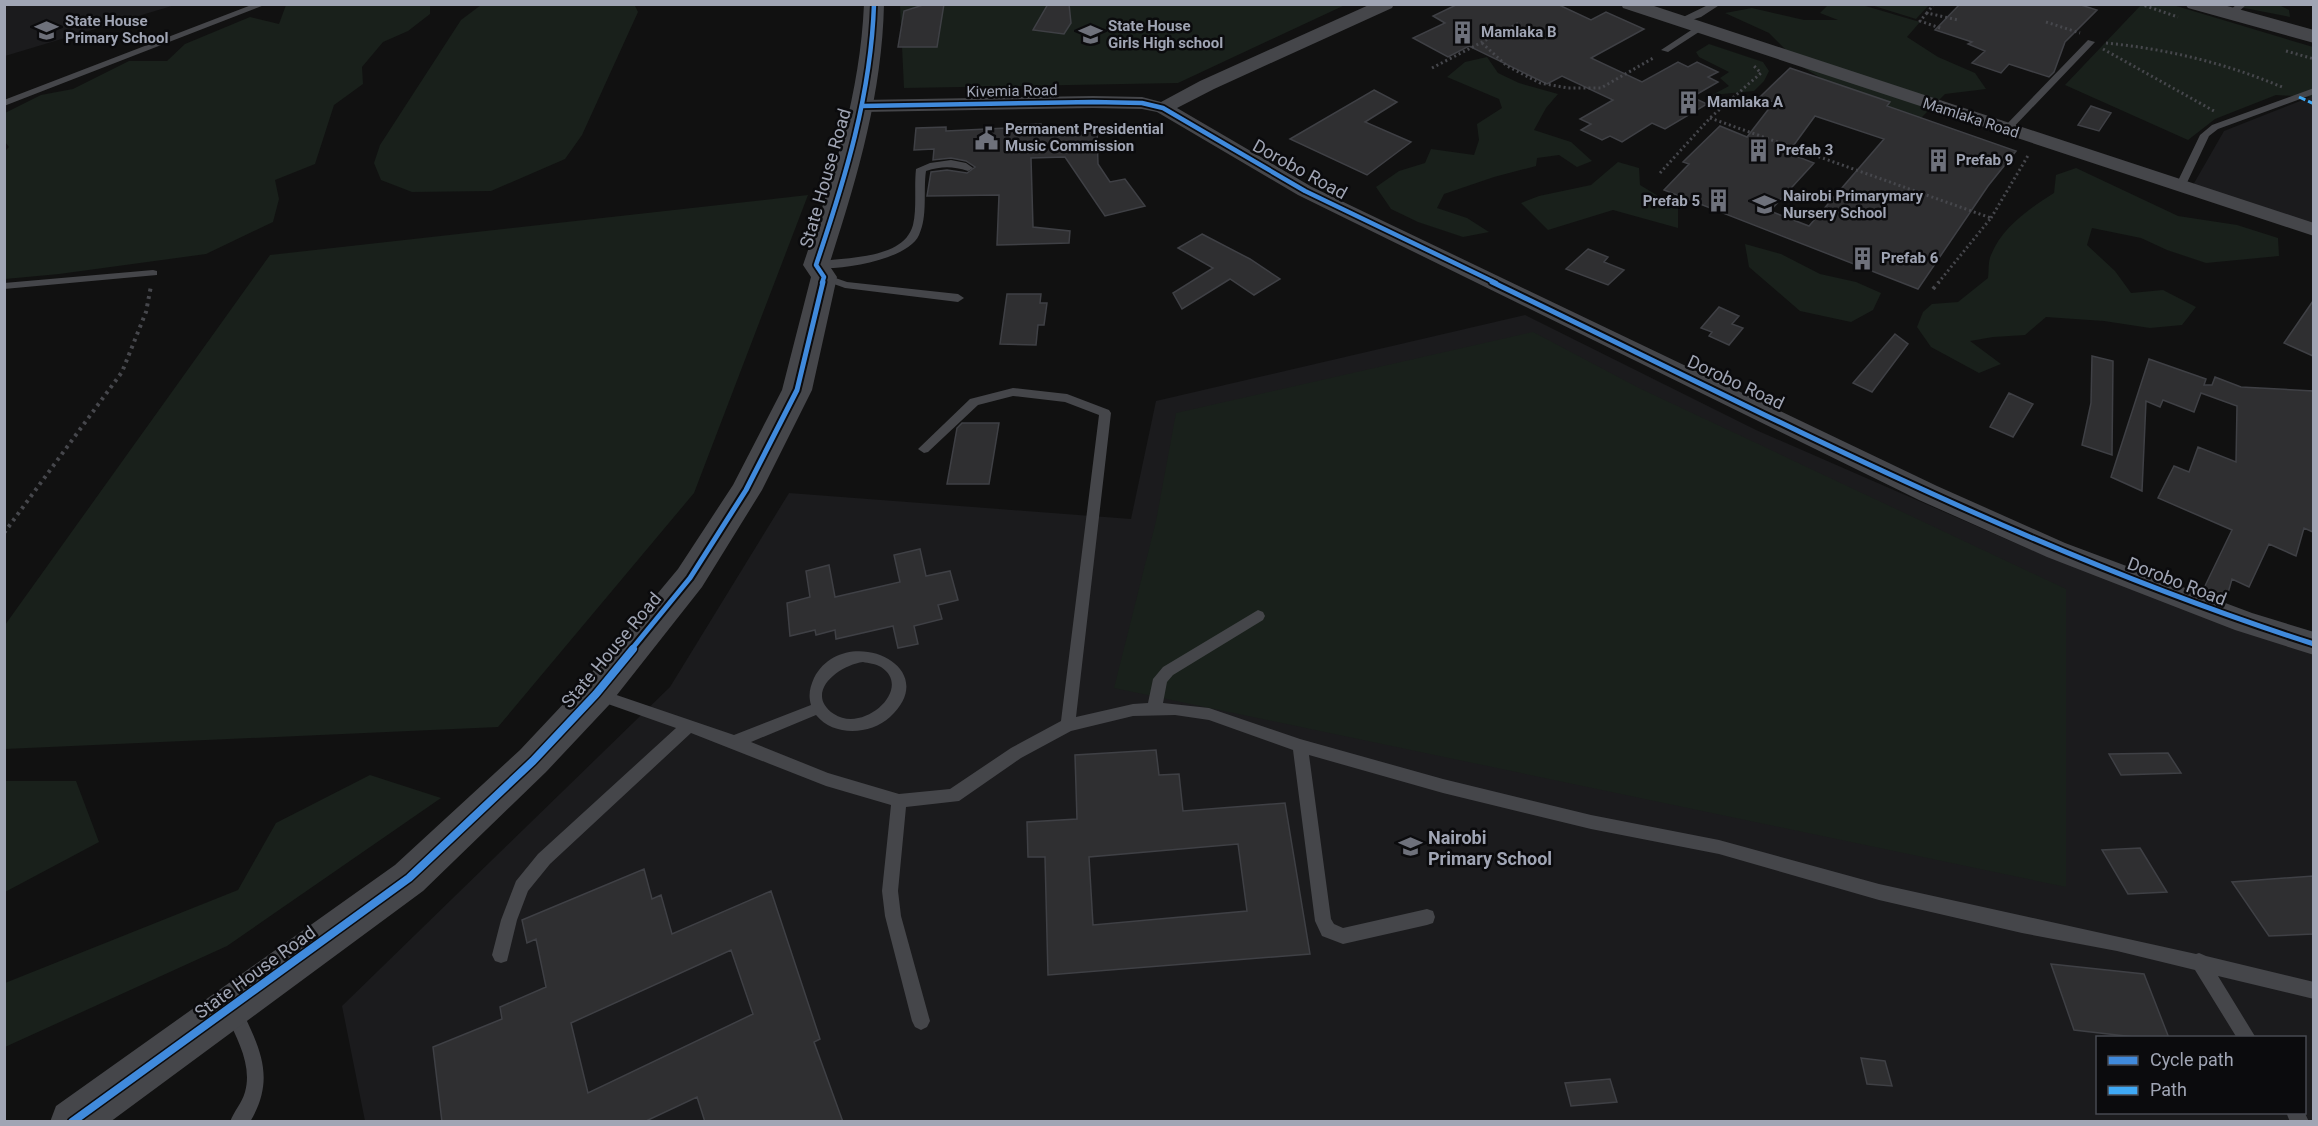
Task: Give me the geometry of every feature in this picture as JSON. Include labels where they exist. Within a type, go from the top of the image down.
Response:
[{"type":"street","name":"State House Road","points":[[72,1122],[409,878],[532,761],[596,694],[690,578],[746,490],[796,390],[820,271],[862,106],[874,34],[874,4]]},
{"type":"street","points":[[1162,108],[1207,85],[1386,4]]},
{"type":"street","name":"Mamlaka Road","points":[[1629,4],[2313,230]]},
{"type":"street","points":[[2195,4],[2237,9],[2313,38]]},
{"type":"street","name":"Kivemia Road","points":[[862,106],[1093,102],[1142,103],[1162,108]]},
{"type":"street","name":"Dorobo Road","points":[[1162,108],[1305,191],[1929,493],[2056,550],[2245,622],[2313,644]]},
{"type":"lane","points":[[4,102],[263,4]]},
{"type":"lane","points":[[1679,21],[1698,15],[1717,4]]},
{"type":"lane","points":[[1665,50],[1698,28]]},
{"type":"lane","points":[[2006,130],[2091,42]]},
{"type":"lane","points":[[2180,186],[2205,135],[2215,127],[2313,91]]},
{"type":"lane","points":[[820,271],[887,254],[909,243],[918,227],[921,169],[938,164],[960,163],[968,168]]},
{"type":"lane","points":[[820,271],[844,285],[958,298]]},
{"type":"lane","points":[[4,286],[153,273]]},
{"type":"lane","points":[[924,449],[974,402],[1013,392],[1067,398],[1105,413],[1068,726]]},
{"type":"lane","points":[[1154,710],[1160,679],[1168,671],[1258,616]]},
{"type":"lane","points":[[877,657],[889,663],[897,672],[900,683],[899,695],[892,706],[881,716],[868,723],[852,726],[838,724],[826,718],[818,708],[815,697],[817,685],[830,669],[848,658],[877,657]]},
{"type":"lane","points":[[596,694],[734,742],[826,779],[899,801],[953,796],[1016,753],[1068,726],[1133,710],[1175,709],[1209,714],[1300,746],[1443,786],[1591,822],[1719,847],[1879,892],[2022,925],[2199,961],[2313,991]]},
{"type":"lane","points":[[734,742],[818,708]]},
{"type":"lane","points":[[501,955],[509,920],[522,886],[529,877],[544,859],[688,727]]},
{"type":"lane","points":[[1300,746],[1323,921],[1328,930],[1343,936],[1427,917]]},
{"type":"lane","points":[[899,801],[890,891],[893,916],[921,1021]]},
{"type":"lane","points":[[2199,961],[2246,1036]]},
{"type":"lane","points":[[232,1008],[256,1063],[257,1085],[250,1107],[239,1122]]},
{"type":"path","points":[[1932,5],[1920,21],[1943,29]]},
{"type":"path","points":[[1927,13],[1958,20]]},
{"type":"path","points":[[1432,68],[1521,22]]},
{"type":"path","points":[[2046,22],[2082,33],[2091,42],[2230,121]]},
{"type":"path","points":[[2091,42],[2127,45],[2220,64],[2259,76],[2299,97]]},
{"type":"path","points":[[1482,43],[1487,45],[1507,66],[1540,83],[1568,88],[1592,88],[1610,84],[1665,50]]},
{"type":"path","points":[[1660,173],[1710,118],[1761,73],[1753,65]]},
{"type":"path","points":[[1710,118],[1991,218]]},
{"type":"path","points":[[1933,289],[1991,218],[2030,152]]},
{"type":"path","points":[[4,533],[122,372],[146,312],[153,273]]},
{"type":"shaded area","name":"State House Primary School","points":[[5,4],[175,4],[175,5],[5,56]]},
{"type":"shaded area","points":[[634,4],[638,12],[582,135],[565,159],[491,191],[412,192],[381,180],[374,163],[380,145],[461,20],[481,5]]},
{"type":"shaded area","points":[[286,5],[430,5],[430,14],[408,31],[383,42],[362,67],[363,84],[334,105],[315,164],[275,180],[279,199],[273,222],[206,254],[5,279],[4,152],[9,147],[5,142],[5,113],[41,95],[73,89],[129,61],[167,61],[185,44],[250,17],[279,24]]},
{"type":"shaded area","name":"State House Girls High school","points":[[900,5],[1345,5],[1178,83],[904,88]]},
{"type":"shaded area","points":[[1828,5],[1862,5],[1920,22],[1907,37],[1938,57],[1975,73],[1986,89],[1945,94],[1919,120],[1826,81],[1804,68],[1769,33],[1725,13],[1752,8],[1804,20],[1838,20],[1820,13]]},
{"type":"shaded area","points":[[1871,5],[1929,5],[1916,19]]},
{"type":"shaded area","points":[[2141,5],[2173,5],[2313,47],[2313,97],[2276,95],[2215,119],[2188,140],[2065,85]]},
{"type":"shaded area","points":[[2229,5],[2279,5],[2289,10],[2290,17]]},
{"type":"shaded area","points":[[1709,44],[1763,62],[1769,71],[1764,81],[1754,91],[1712,95],[1729,86],[1720,78],[1729,72],[1699,57],[1696,52]]},
{"type":"shaded area","points":[[1487,57],[1498,73],[1519,83],[1558,94],[1546,108],[1534,130],[1571,142],[1592,161],[1577,167],[1559,155],[1537,158],[1536,166],[1444,194],[1437,208],[1467,218],[1489,232],[1463,237],[1418,222],[1391,209],[1376,187],[1399,171],[1425,163],[1431,149],[1474,155],[1479,140],[1477,124],[1502,108],[1499,99],[1447,77],[1465,62]]},
{"type":"shaded area","points":[[2313,96],[2313,224],[2193,185],[2224,131]]},
{"type":"shaded area","points":[[1618,162],[1639,168],[1640,185],[1678,208],[1678,228],[1613,210],[1548,230],[1521,203],[1539,196],[1591,185]]},
{"type":"shaded area","points":[[2076,168],[2178,216],[2237,225],[2278,238],[2279,256],[2206,263],[2167,250],[2141,238],[2092,228],[2087,245],[2115,271],[2131,293],[2163,290],[2196,307],[2182,325],[2150,328],[2104,321],[2046,317],[2025,335],[1970,341],[2001,364],[1979,373],[1931,347],[1917,327],[1923,312],[1932,304],[1958,302],[1988,278],[1990,257],[2009,227],[2054,193],[2056,175]]},
{"type":"shaded area","points":[[808,195],[694,493],[498,727],[5,749],[5,625],[270,255]]},
{"type":"shaded area","points":[[1745,244],[1781,254],[1820,274],[1856,282],[1881,293],[1873,310],[1851,322],[1800,311],[1749,267]]},
{"type":"shaded area","name":"Nairobi Primary School","points":[[1525,315],[1756,430],[2029,549],[2231,616],[2313,635],[2313,1121],[365,1121],[342,1006],[670,687],[789,493],[1131,519],[1156,401]]},
{"type":"shaded area","points":[[1533,332],[1639,388],[2066,589],[2066,887],[1114,688],[1156,521],[1176,413]]},
{"type":"shaded area","points":[[370,775],[441,798],[227,946],[5,1047],[5,983],[238,890],[276,823]]},
{"type":"shaded area","points":[[5,781],[76,781],[99,842],[5,892]]},
{"type":"building","points":[[926,4],[944,4],[937,47],[898,47],[904,11]]},
{"type":"building","points":[[1048,4],[1069,4],[1071,23],[1064,34],[1033,30]]},
{"type":"building","points":[[1458,4],[1557,4],[1591,20],[1606,12],[1644,29],[1591,58],[1642,82],[1678,62],[1688,67],[1697,62],[1718,72],[1708,77],[1718,82],[1692,97],[1707,104],[1665,129],[1652,123],[1622,142],[1610,136],[1602,140],[1581,130],[1591,124],[1580,119],[1613,100],[1562,76],[1547,84],[1469,46],[1448,57],[1413,38],[1445,23],[1433,16]]},
{"type":"building","points":[[1960,4],[2078,4],[2097,10],[2065,42],[2054,72],[2049,77],[2009,64],[2001,73],[1972,63],[1985,51],[1968,44],[1972,42],[1935,30]]},
{"type":"building","points":[[1790,68],[1890,102],[1887,106],[2016,151],[1988,186],[1918,289],[1664,190],[1689,164],[1683,162],[1720,126],[1747,137],[1774,102],[1760,97]],"holes":[[[1815,116],[1884,139],[1809,226],[1770,211],[1814,163],[1788,153]]]},
{"type":"building","points":[[1374,90],[1397,102],[1365,122],[1411,142],[1367,175],[1290,139]]},
{"type":"building","points":[[2091,106],[2111,113],[2099,131],[2078,125]]},
{"type":"building","points":[[1041,124],[1041,133],[1097,132],[1098,164],[1110,182],[1125,179],[1145,206],[1105,216],[1065,157],[1031,158],[1033,227],[1070,231],[1069,243],[997,245],[999,195],[927,196],[931,172],[947,170],[967,173],[975,167],[966,161],[951,158],[933,160],[934,149],[914,150],[916,128],[946,127],[946,131]]},
{"type":"building","points":[[1202,234],[1250,259],[1280,279],[1254,295],[1230,279],[1182,309],[1173,293],[1213,268],[1178,248]]},
{"type":"building","points":[[1588,249],[1608,257],[1604,262],[1624,270],[1608,285],[1566,269]]},
{"type":"building","points":[[1007,294],[1041,294],[1040,303],[1047,303],[1044,325],[1038,325],[1036,345],[1000,344]]},
{"type":"building","points":[[2313,301],[2313,356],[2284,343]]},
{"type":"building","points":[[1719,307],[1739,316],[1732,324],[1743,328],[1729,345],[1709,336],[1712,332],[1701,328]]},
{"type":"building","points":[[1895,334],[1908,344],[1872,392],[1853,383]]},
{"type":"building","points":[[2092,356],[2113,361],[2112,455],[2082,445],[2091,403]]},
{"type":"building","points":[[2149,359],[2206,379],[2204,385],[2212,385],[2215,377],[2241,387],[2313,391],[2313,532],[2304,528],[2296,556],[2269,544],[2249,587],[2232,579],[2226,600],[2203,590],[2232,530],[2158,498],[2174,466],[2189,472],[2198,447],[2236,462],[2237,406],[2201,393],[2194,412],[2163,400],[2160,407],[2146,401],[2142,491],[2111,477]]},
{"type":"building","points":[[2009,393],[2033,404],[2013,437],[1990,427]]},
{"type":"building","points":[[962,423],[999,423],[989,484],[947,484],[957,428]]},
{"type":"building","points":[[920,549],[926,576],[950,571],[958,600],[938,605],[942,619],[914,626],[918,644],[898,648],[893,626],[836,639],[835,630],[816,635],[815,630],[790,636],[787,603],[810,597],[806,571],[829,565],[835,597],[900,582],[894,555]]},
{"type":"building","points":[[1156,750],[1159,775],[1179,774],[1183,811],[1285,803],[1310,954],[1048,975],[1045,857],[1028,857],[1027,822],[1077,819],[1075,755]],"holes":[[[1238,844],[1247,911],[1093,925],[1089,857]]]},
{"type":"building","points":[[2168,753],[2181,773],[2121,775],[2109,754]]},
{"type":"building","points":[[2140,848],[2167,892],[2128,894],[2102,850]]},
{"type":"building","points":[[644,869],[652,899],[661,895],[672,934],[771,891],[820,1039],[814,1042],[843,1122],[705,1122],[697,1097],[644,1122],[442,1122],[433,1047],[502,1019],[500,1007],[546,987],[536,939],[527,943],[522,920]],"holes":[[[731,950],[753,1014],[588,1093],[571,1023]]]},
{"type":"building","points":[[2313,876],[2313,934],[2269,936],[2232,882]]},
{"type":"building","points":[[2051,964],[2144,974],[2168,1036],[2126,1036],[2074,1030]]},
{"type":"building","points":[[1861,1058],[1885,1061],[1892,1086],[1867,1084]]},
{"type":"building","points":[[1610,1079],[1617,1102],[1571,1106],[1565,1083]]},
{"type":"marked path","points":[[2299,97],[2314,104]]},
{"type":"cycle path","points":[[72,1122],[409,878],[533,761],[596,694],[690,578],[746,490],[797,390],[824,277],[816,265],[847,169],[863,104],[873,37],[874,4]]},
{"type":"cycle path","points":[[862,106],[1093,102],[1142,103],[1163,108],[1305,191],[1928,493],[2056,550],[2245,622],[2314,644]]},
{"type":"place","name":"State House Primary School","points":[[47,30]]},
{"type":"place","name":"Mamlaka B","points":[[1463,32]]},
{"type":"place","name":"State House Girls High school","points":[[1090,35]]},
{"type":"place","name":"Mamlaka A","points":[[1689,102]]},
{"type":"place","name":"Permanent Presidential Music Commission","points":[[987,138]]},
{"type":"place","name":"Prefab 3","points":[[1758,150]]},
{"type":"place","name":"Prefab 9","points":[[1938,160]]},
{"type":"place","name":"Prefab 5","points":[[1718,201]]},
{"type":"place","name":"Nairobi Primarymary Nursery School","points":[[1765,205]]},
{"type":"place","name":"Prefab 6","points":[[1863,258]]},
{"type":"place","name":"Nairobi Primary School","points":[[1410,847]]}]
